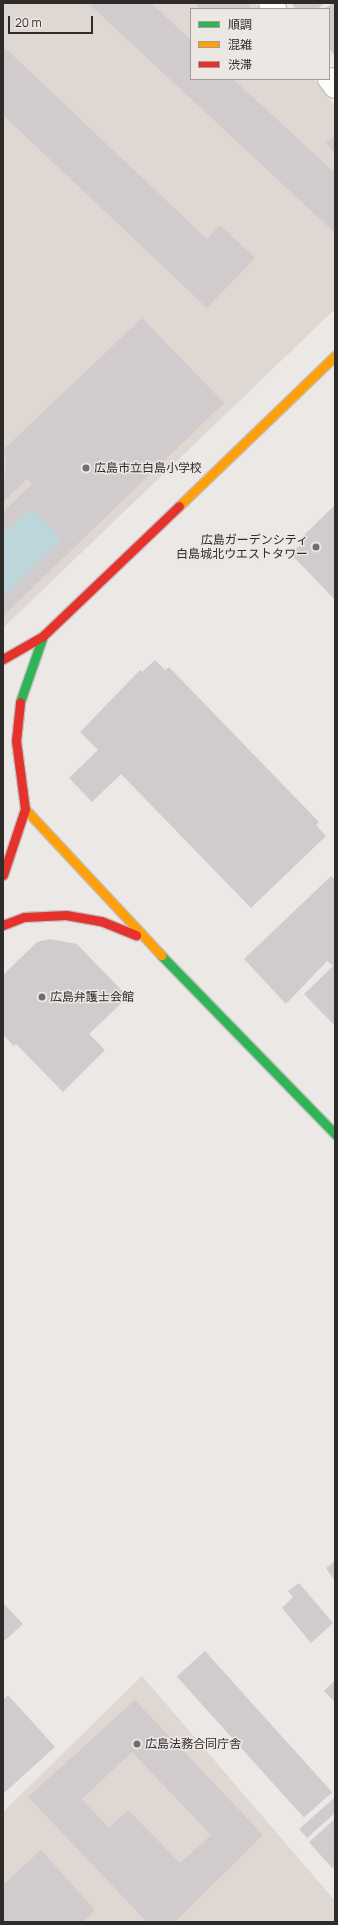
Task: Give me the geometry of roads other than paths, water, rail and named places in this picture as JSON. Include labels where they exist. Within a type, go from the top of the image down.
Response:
[{"type":"street","points":[[3,659],[43,636],[335,356]]},
{"type":"street","points":[[3,875],[14,852],[25,810],[16,742],[20,703],[43,636]]},
{"type":"street","points":[[7,732],[16,742]]},
{"type":"street","points":[[25,810],[143,938],[196,988],[335,1134]]},
{"type":"street","points":[[3,925],[24,917],[66,915],[100,921],[143,938]]},
{"type":"water","points":[[32,507],[62,540],[3,597],[3,534]]},
{"type":"place","name":"広島市立白島小学校","points":[[86,468]]},
{"type":"place","name":"広島ガーデンシティ 白島城北ウエストタワー","points":[[316,547]]},
{"type":"place","name":"広島弁護士会館","points":[[42,997]]},
{"type":"place","name":"広島法務合同庁舎","points":[[137,1744]]}]
